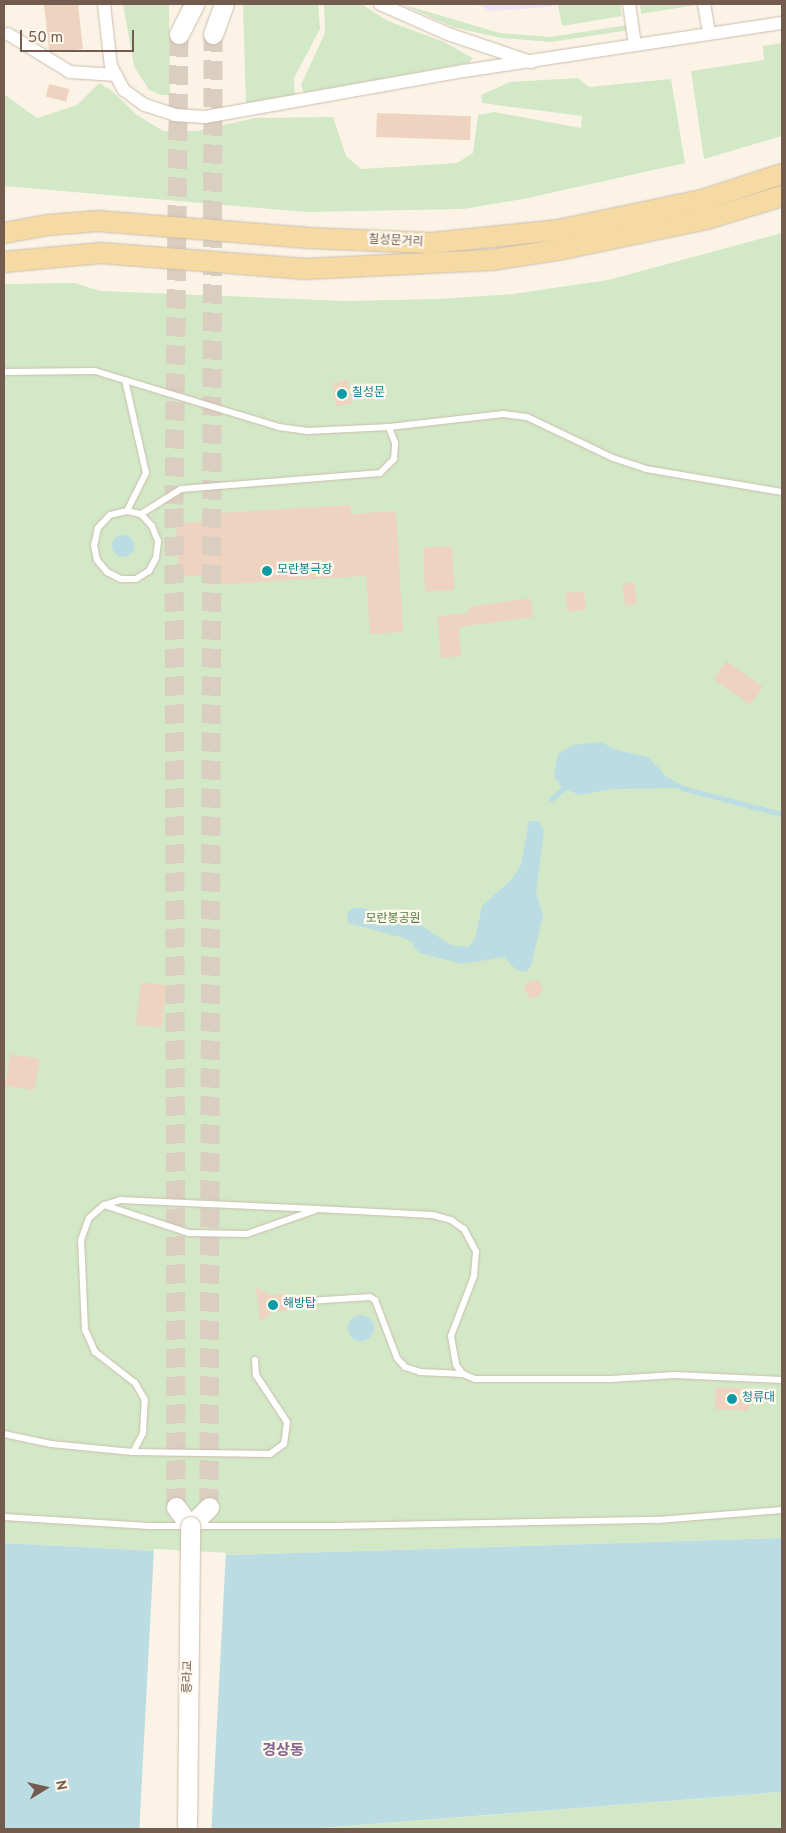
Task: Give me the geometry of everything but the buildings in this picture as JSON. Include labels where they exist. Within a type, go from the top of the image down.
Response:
[{"type":"main road","points":[[180,34],[194,4]]},
{"type":"main road","points":[[210,4],[213,34],[224,4]]},
{"type":"main road","name":"칠성문거리","points":[[4,233],[98,221],[309,238],[441,242],[558,230],[702,200],[782,174]]},
{"type":"main road","name":"칠성문거리","points":[[4,262],[101,253],[304,269],[491,260],[558,250],[707,219],[782,196]]},
{"type":"main road","points":[[176,1507],[190,1526],[209,1507]]},
{"type":"main road","name":"릉라교","points":[[187,1829],[190,1526]]},
{"type":"street","points":[[104,4],[112,66],[124,90],[145,105],[175,115],[205,118],[464,71],[782,23]]},
{"type":"street","points":[[380,4],[448,34],[533,62]]},
{"type":"street","points":[[629,4],[635,45]]},
{"type":"street","points":[[704,4],[709,33]]},
{"type":"street","points":[[8,34],[70,72],[116,75]]},
{"type":"lane","points":[[4,372],[94,371],[279,427],[308,431],[389,427],[503,414],[527,417],[613,458],[646,469],[782,492]]},
{"type":"lane","points":[[125,380],[146,473],[127,510]]},
{"type":"lane","points":[[141,514],[181,489],[380,473],[394,459],[395,443],[389,427]]},
{"type":"lane","points":[[127,510],[141,514],[152,526],[158,541],[156,558],[149,571],[136,579],[120,579],[106,572],[97,560],[94,545],[98,528],[110,516],[127,510]]},
{"type":"lane","points":[[133,1452],[143,1433],[144,1400],[134,1383],[95,1352],[85,1330],[81,1240],[85,1224],[104,1205],[120,1200],[433,1215],[464,1229],[472,1240],[477,1262],[451,1336],[456,1366],[463,1374]]},
{"type":"lane","points":[[104,1205],[200,1235],[257,1232],[318,1208]]},
{"type":"lane","points":[[293,1302],[370,1296],[375,1300],[397,1358],[406,1366],[420,1372],[463,1374],[501,1380],[675,1375],[782,1380]]},
{"type":"lane","points":[[4,1434],[50,1444],[133,1452],[262,1455],[277,1452],[286,1438],[287,1422],[256,1375],[255,1360]]},
{"type":"lane","points":[[4,1517],[149,1526],[334,1526],[658,1520],[782,1510]]},
{"type":"shaded area","points":[[475,4],[551,4],[552,7],[491,11]]},
{"type":"green space","points":[[123,4],[169,4],[170,95],[161,95],[149,90],[134,66]]},
{"type":"green space","points":[[243,4],[318,4],[320,29],[294,78],[295,99],[246,106]]},
{"type":"green space","points":[[324,4],[361,4],[388,21],[444,42],[473,58],[469,63],[304,93],[301,85],[325,33]]},
{"type":"green space","points":[[401,4],[500,33],[550,37],[628,25],[629,30],[551,42],[501,38],[453,27]]},
{"type":"green space","points":[[558,4],[620,4],[622,16],[562,26]]},
{"type":"green space","points":[[640,4],[696,4],[696,5],[641,14]]},
{"type":"green space","points":[[782,43],[782,136],[704,159],[691,71],[764,60],[763,46]]},
{"type":"green space","points":[[578,78],[589,87],[671,79],[685,163],[528,198],[463,209],[306,212],[4,186],[4,94],[37,118],[77,105],[99,83],[112,91],[137,115],[163,131],[197,131],[255,118],[333,117],[346,156],[361,169],[457,163],[473,153],[478,115],[494,112],[581,128],[582,116],[482,103],[481,95],[510,82]]},
{"type":"green space","name":"모란봉공원","points":[[782,233],[782,1538],[230,1555],[4,1543],[4,284],[75,283],[100,291],[345,301],[438,299],[513,294],[608,280]]},
{"type":"green space","points":[[782,1792],[782,1829],[308,1829],[709,1798]]},
{"type":"water","points":[[119,535],[127,535],[134,542],[134,550],[127,557],[119,557],[112,550],[112,542]]},
{"type":"water","points":[[601,742],[616,750],[648,757],[666,776],[687,788],[613,789],[580,795],[562,788],[554,776],[558,754],[573,745]]},
{"type":"water","points":[[529,821],[539,821],[544,831],[536,892],[543,915],[531,966],[526,972],[516,970],[504,957],[462,964],[420,953],[413,947],[414,943],[404,938],[348,923],[347,913],[353,908],[363,908],[419,924],[451,945],[468,947],[475,939],[482,906],[513,878],[521,865]]},
{"type":"water","points":[[361,1315],[370,1319],[374,1328],[370,1337],[361,1341],[352,1337],[348,1328],[352,1319]]},
{"type":"water","points":[[782,1538],[782,1792],[308,1829],[4,1829],[4,1543],[231,1555]]},
{"type":"pier","points":[[154,1549],[226,1553],[211,1829],[139,1829]]},
{"type":"waterway","points":[[551,799],[566,787]]},
{"type":"waterway","points":[[682,788],[782,814]]},
{"type":"tunnel","points":[[176,1507],[174,504],[179,34]]},
{"type":"tunnel","points":[[209,1507],[213,34]]},
{"type":"place","name":"칠성문","points":[[342,394]]},
{"type":"place","name":"모란봉극장","points":[[267,571]]},
{"type":"place","name":"해방탑","points":[[273,1305]]},
{"type":"place","name":"청류대","points":[[732,1399]]},
{"type":"district","name":"경상동","points":[[283,1752]]}]
